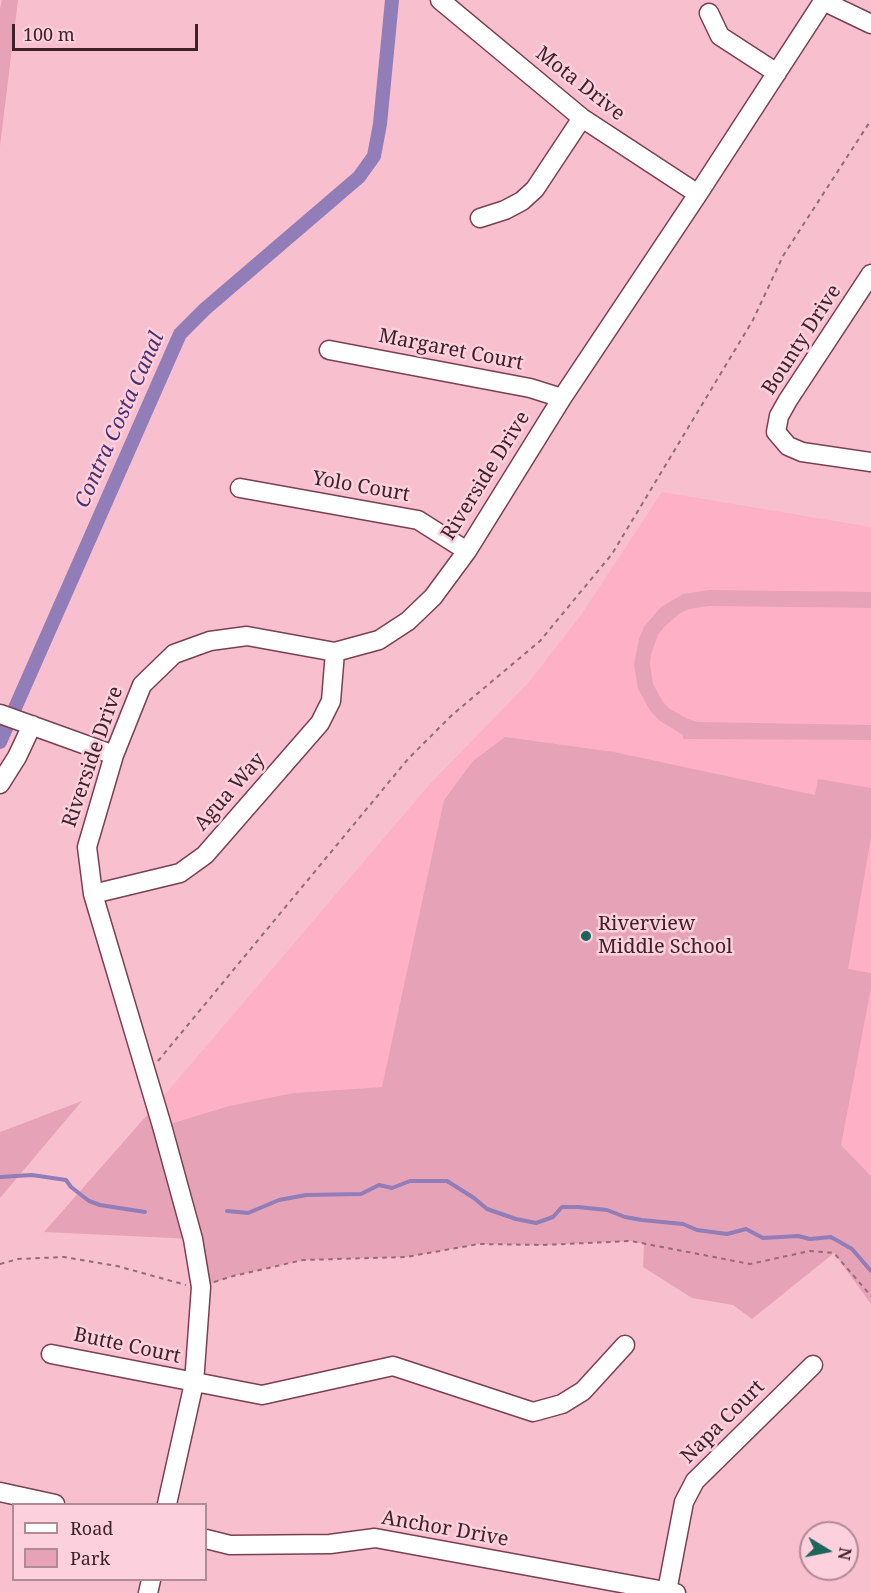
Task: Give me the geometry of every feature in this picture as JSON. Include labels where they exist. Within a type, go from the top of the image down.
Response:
[{"type":"street","name":"Mota Drive","points":[[440,0],[582,118],[698,194]]},
{"type":"street","points":[[824,1],[871,24]]},
{"type":"street","name":"Riverside Drive","points":[[167,1503],[194,1383],[201,1287],[193,1239],[93,894],[87,847],[114,755],[142,685],[174,654],[210,641],[247,636],[334,652],[379,640],[408,621],[433,597],[467,550],[562,398],[824,1]]},
{"type":"street","points":[[709,13],[720,36],[777,73]]},
{"type":"street","points":[[480,218],[506,210],[522,201],[535,189],[582,118]]},
{"type":"street","name":"Bounty Drive","points":[[871,274],[788,400],[779,416],[776,432],[788,446],[802,452],[871,462]]},
{"type":"street","name":"Margaret Court","points":[[329,350],[530,388],[562,398]]},
{"type":"street","name":"Yolo Court","points":[[240,488],[418,520],[467,550]]},
{"type":"street","name":"Agua Way","points":[[93,894],[180,873],[205,855],[320,723],[331,701],[334,652]]},
{"type":"street","points":[[0,714],[114,755]]},
{"type":"street","points":[[0,784],[39,728]]},
{"type":"street","name":"Butte Court","points":[[51,1353],[262,1395],[393,1366],[533,1412],[562,1404],[583,1391],[626,1345]]},
{"type":"street","name":"Napa Court","points":[[672,1592],[684,1502],[695,1481],[813,1365]]},
{"type":"street","points":[[0,1492],[50,1503]]},
{"type":"street","name":"Anchor Drive","points":[[207,1539],[230,1545],[330,1544],[375,1538],[672,1592]]},
{"type":"path","points":[[147,1074],[408,759],[452,715],[540,641],[612,554],[753,320],[783,256],[871,120]]},
{"type":"path","points":[[0,1264],[18,1259],[64,1257],[117,1266],[181,1284],[201,1287],[233,1276],[303,1260],[406,1257],[479,1244],[543,1245],[631,1241],[750,1264],[810,1251],[834,1253],[871,1296]]},
{"type":"shaded area","name":"Riverview Middle School","points":[[662,492],[871,527],[871,1176],[841,1145],[382,1087],[293,1093],[229,1106],[162,1126],[156,1105],[430,784],[529,682],[581,615]]},
{"type":"green space","points":[[2,0],[18,0],[0,146],[0,9]]},
{"type":"green space","points":[[709,590],[871,592],[871,608],[709,606],[689,609],[679,614],[658,635],[650,664],[653,684],[663,702],[670,709],[698,722],[871,725],[871,740],[683,739],[683,735],[660,721],[651,712],[638,689],[634,664],[639,639],[644,627],[661,607],[683,594]]},
{"type":"green space","points":[[505,737],[614,752],[815,795],[818,779],[871,788],[871,838],[848,969],[871,973],[871,988],[841,1145],[871,1176],[871,1304],[834,1253],[752,1319],[733,1305],[692,1298],[643,1267],[644,1244],[631,1241],[543,1245],[479,1244],[406,1257],[303,1260],[233,1276],[201,1287],[193,1239],[44,1232],[156,1105],[163,1126],[229,1106],[293,1093],[382,1087],[444,800],[473,761]]},
{"type":"green space","points":[[82,1101],[0,1198],[0,1132]]},
{"type":"waterway","name":"Contra Costa Canal","points":[[0,742],[180,334],[205,309],[359,177],[374,156],[380,124],[392,0]]},
{"type":"waterway","points":[[0,1177],[32,1175],[66,1180],[89,1201],[100,1205],[145,1212]]},
{"type":"waterway","points":[[227,1211],[248,1213],[279,1200],[306,1195],[361,1194],[379,1185],[392,1188],[410,1181],[447,1181],[487,1209],[536,1223],[553,1217],[562,1207],[578,1207],[607,1210],[625,1217],[683,1224],[697,1230],[727,1234],[746,1229],[763,1238],[831,1237],[852,1249],[871,1271]]},
{"type":"place","name":"Riverview Middle School","points":[[586,936]]}]
